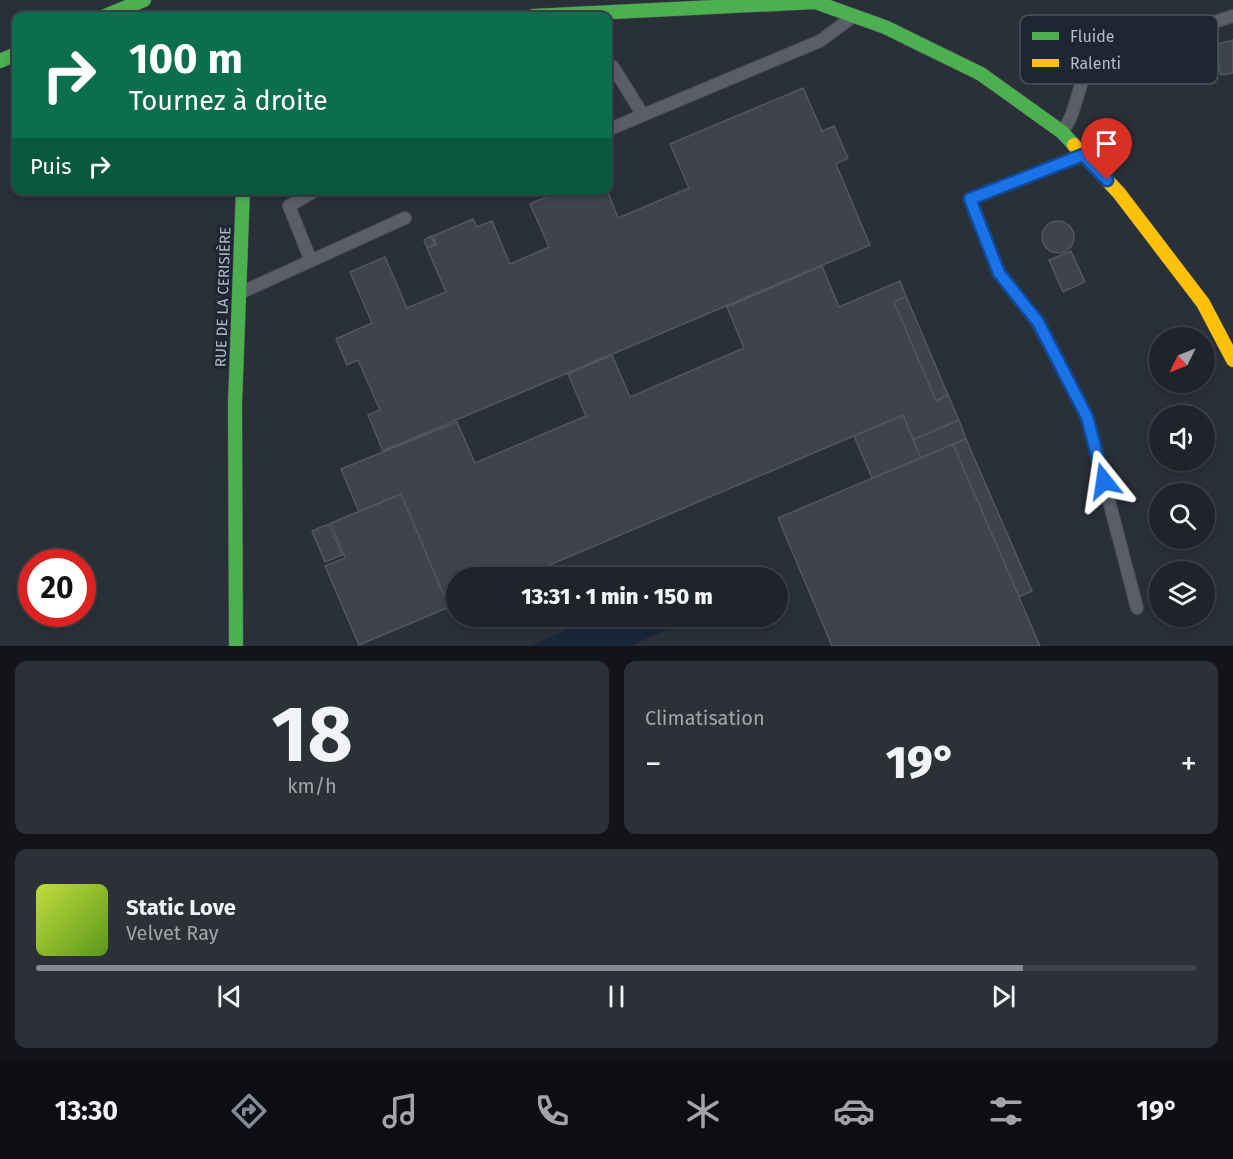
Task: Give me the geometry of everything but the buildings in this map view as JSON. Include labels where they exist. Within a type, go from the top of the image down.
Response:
[{"type":"main road","points":[[115,12],[144,0]]},
{"type":"main road","points":[[612,12],[815,2],[885,27],[981,74],[1062,132],[1119,193],[1203,303],[1233,360]]},
{"type":"main road","name":"RUE DE LA CERISIÈRE","points":[[236,646],[236,404],[243,195]]},
{"type":"lane","points":[[612,128],[820,41],[854,16]]},
{"type":"lane","points":[[1218,21],[1233,16]]},
{"type":"lane","points":[[612,67],[643,115]]},
{"type":"lane","points":[[1062,132],[1069,124],[1081,84]]},
{"type":"lane","points":[[1083,155],[970,199],[999,273],[1038,322],[1087,417],[1137,608]]},
{"type":"lane","points":[[308,195],[289,206],[311,261]]},
{"type":"lane","points":[[239,294],[405,218]]},
{"type":"water","points":[[573,627],[668,627],[669,629],[629,646],[531,646]]},
{"type":"traffic: fast","points":[[115,12],[144,0]]},
{"type":"traffic: fast","points":[[612,12],[815,2],[885,27],[981,74],[1062,132],[1074,145]]},
{"type":"traffic: fast","points":[[0,61],[12,56]]},
{"type":"traffic: fast","points":[[236,646],[235,404],[243,195]]},
{"type":"traffic: slow","points":[[1074,145],[1119,193],[1203,303],[1233,360]]},
{"type":"route","points":[[1104,481],[1087,417],[1038,322],[999,273],[970,199],[1083,155],[1107,180]]}]
